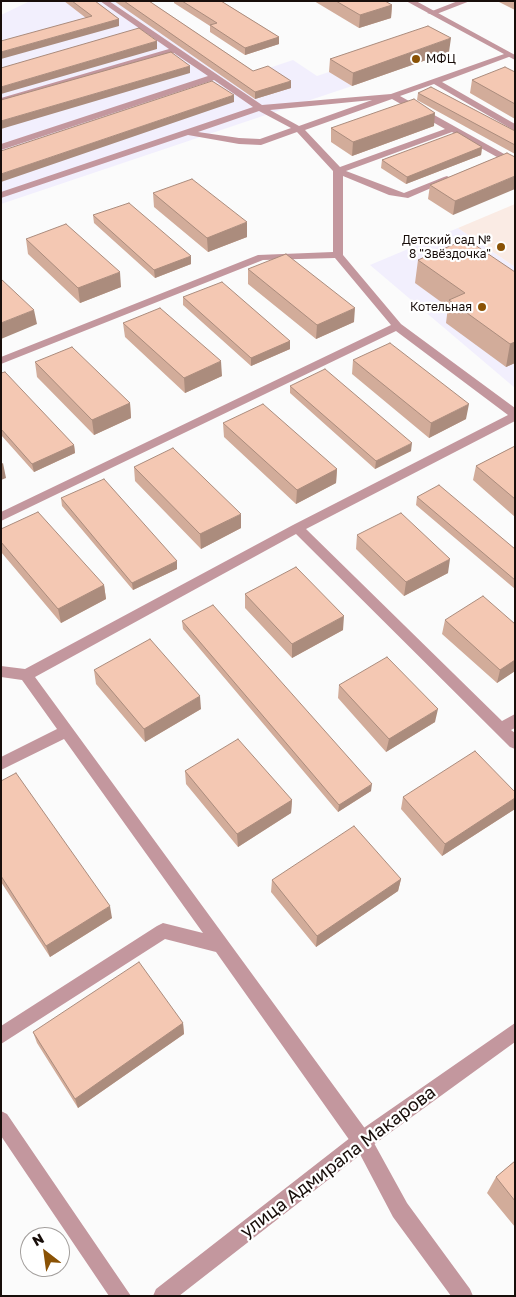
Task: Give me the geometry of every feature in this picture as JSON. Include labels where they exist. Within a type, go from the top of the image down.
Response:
[{"type":"street","points":[[104,1],[138,30],[175,50],[260,108],[299,129],[338,171],[392,193],[405,196],[459,175]]},
{"type":"street","points":[[410,1],[513,55]]},
{"type":"street","points":[[431,13],[466,1]]},
{"type":"street","points":[[1,100],[175,50]]},
{"type":"street","points":[[185,133],[239,141],[261,142],[513,55]]},
{"type":"street","points":[[1,146],[215,77]]},
{"type":"street","points":[[435,81],[515,128]]},
{"type":"street","points":[[1,195],[260,108],[393,96],[453,129],[499,159],[515,164]]},
{"type":"street","points":[[338,171],[453,129]]},
{"type":"street","points":[[1,671],[26,675],[297,528],[515,415],[397,326],[338,256],[338,171]]},
{"type":"street","points":[[1,360],[262,257],[338,256]]},
{"type":"street","points":[[1,517],[397,326]]},
{"type":"street","points":[[297,528],[515,742]]},
{"type":"street","points":[[26,675],[362,1141],[400,1210],[463,1296]]},
{"type":"street","points":[[501,729],[515,720]]},
{"type":"street","points":[[1,764],[66,731]]},
{"type":"street","points":[[1,1036],[163,931],[222,946]]},
{"type":"street","name":"улица Адмирала Макарова","points":[[163,1296],[362,1141],[515,1031]]},
{"type":"street","points":[[1,1120],[121,1296]]},
{"type":"shaded area","points":[[30,1],[141,1],[251,74],[293,60],[317,76],[329,72],[352,86],[1,204],[1,15]]},
{"type":"shaded area","name":"Детский сад № 8 \"Звёздочка\"","points":[[515,204],[515,267],[458,228]]},
{"type":"shaded area","points":[[458,228],[515,267],[515,388],[370,265]]},
{"type":"building","points":[[72,1],[95,1],[119,19],[1,52],[1,41],[92,16]]},
{"type":"building","points":[[124,1],[149,1],[253,71],[268,66],[291,81],[255,92]]},
{"type":"building","points":[[182,1],[221,1],[279,37],[245,48],[210,25],[217,23]]},
{"type":"building","points":[[336,1],[385,1],[392,5],[360,15]]},
{"type":"building","points":[[428,26],[451,38],[353,73],[330,59]]},
{"type":"building","points":[[139,28],[157,41],[1,87],[1,68]]},
{"type":"building","points":[[171,52],[190,66],[1,121],[1,100]]},
{"type":"building","points":[[505,67],[515,72],[515,104],[472,80]]},
{"type":"building","points":[[212,81],[234,95],[1,174],[1,151]]},
{"type":"building","points":[[431,87],[515,131],[515,145],[418,93]]},
{"type":"building","points":[[414,99],[435,113],[353,142],[331,128]]},
{"type":"building","points":[[457,132],[482,147],[407,177],[382,160]]},
{"type":"building","points":[[507,153],[515,157],[515,176],[455,201],[430,185]]},
{"type":"building","points":[[192,179],[247,222],[207,238],[153,193]]},
{"type":"building","points":[[129,203],[191,256],[154,270],[93,215]]},
{"type":"building","points":[[66,224],[120,272],[78,288],[26,239]]},
{"type":"building","points":[[466,239],[515,272],[515,342],[510,344],[449,300],[465,293],[418,260]]},
{"type":"building","points":[[286,254],[355,308],[317,325],[248,269]]},
{"type":"building","points":[[1,279],[34,310],[1,323]]},
{"type":"building","points":[[222,282],[290,341],[251,358],[183,297]]},
{"type":"building","points":[[160,308],[221,361],[184,378],[123,323]]},
{"type":"building","points":[[390,343],[469,404],[431,423],[353,360]]},
{"type":"building","points":[[72,347],[130,403],[92,420],[35,362]]},
{"type":"building","points":[[325,369],[412,443],[376,461],[290,386]]},
{"type":"building","points":[[5,372],[74,445],[32,464],[1,429],[1,373]]},
{"type":"building","points":[[263,404],[337,469],[297,490],[223,423]]},
{"type":"building","points":[[515,446],[515,499],[476,466]]},
{"type":"building","points":[[173,448],[241,514],[200,534],[134,467]]},
{"type":"building","points":[[104,479],[177,561],[132,583],[61,498]]},
{"type":"building","points":[[439,485],[515,549],[515,580],[417,497]]},
{"type":"building","points":[[38,512],[104,585],[58,609],[1,542],[1,529]]},
{"type":"building","points":[[401,513],[450,559],[406,582],[357,535]]},
{"type":"building","points":[[296,567],[344,616],[292,644],[245,594]]},
{"type":"building","points":[[483,596],[515,624],[515,660],[500,670],[445,620]]},
{"type":"building","points":[[213,605],[372,784],[339,805],[182,621]]},
{"type":"building","points":[[150,639],[200,696],[144,729],[94,670]]},
{"type":"building","points":[[387,657],[438,709],[389,739],[339,685]]},
{"type":"building","points":[[238,739],[292,800],[237,834],[185,771]]},
{"type":"building","points":[[475,751],[515,792],[515,798],[445,844],[403,797]]},
{"type":"building","points":[[16,773],[110,906],[46,946],[1,876],[1,781]]},
{"type":"building","points":[[354,826],[401,879],[317,936],[272,880]]},
{"type":"building","points":[[139,962],[183,1023],[75,1099],[33,1032]]},
{"type":"building","points":[[515,1161],[515,1201],[496,1177]]},
{"type":"place","name":"МФЦ","points":[[416,59]]},
{"type":"place","name":"Детский сад № 8 \"Звёздочка\"","points":[[501,247]]},
{"type":"place","name":"Котельная","points":[[482,307]]}]
